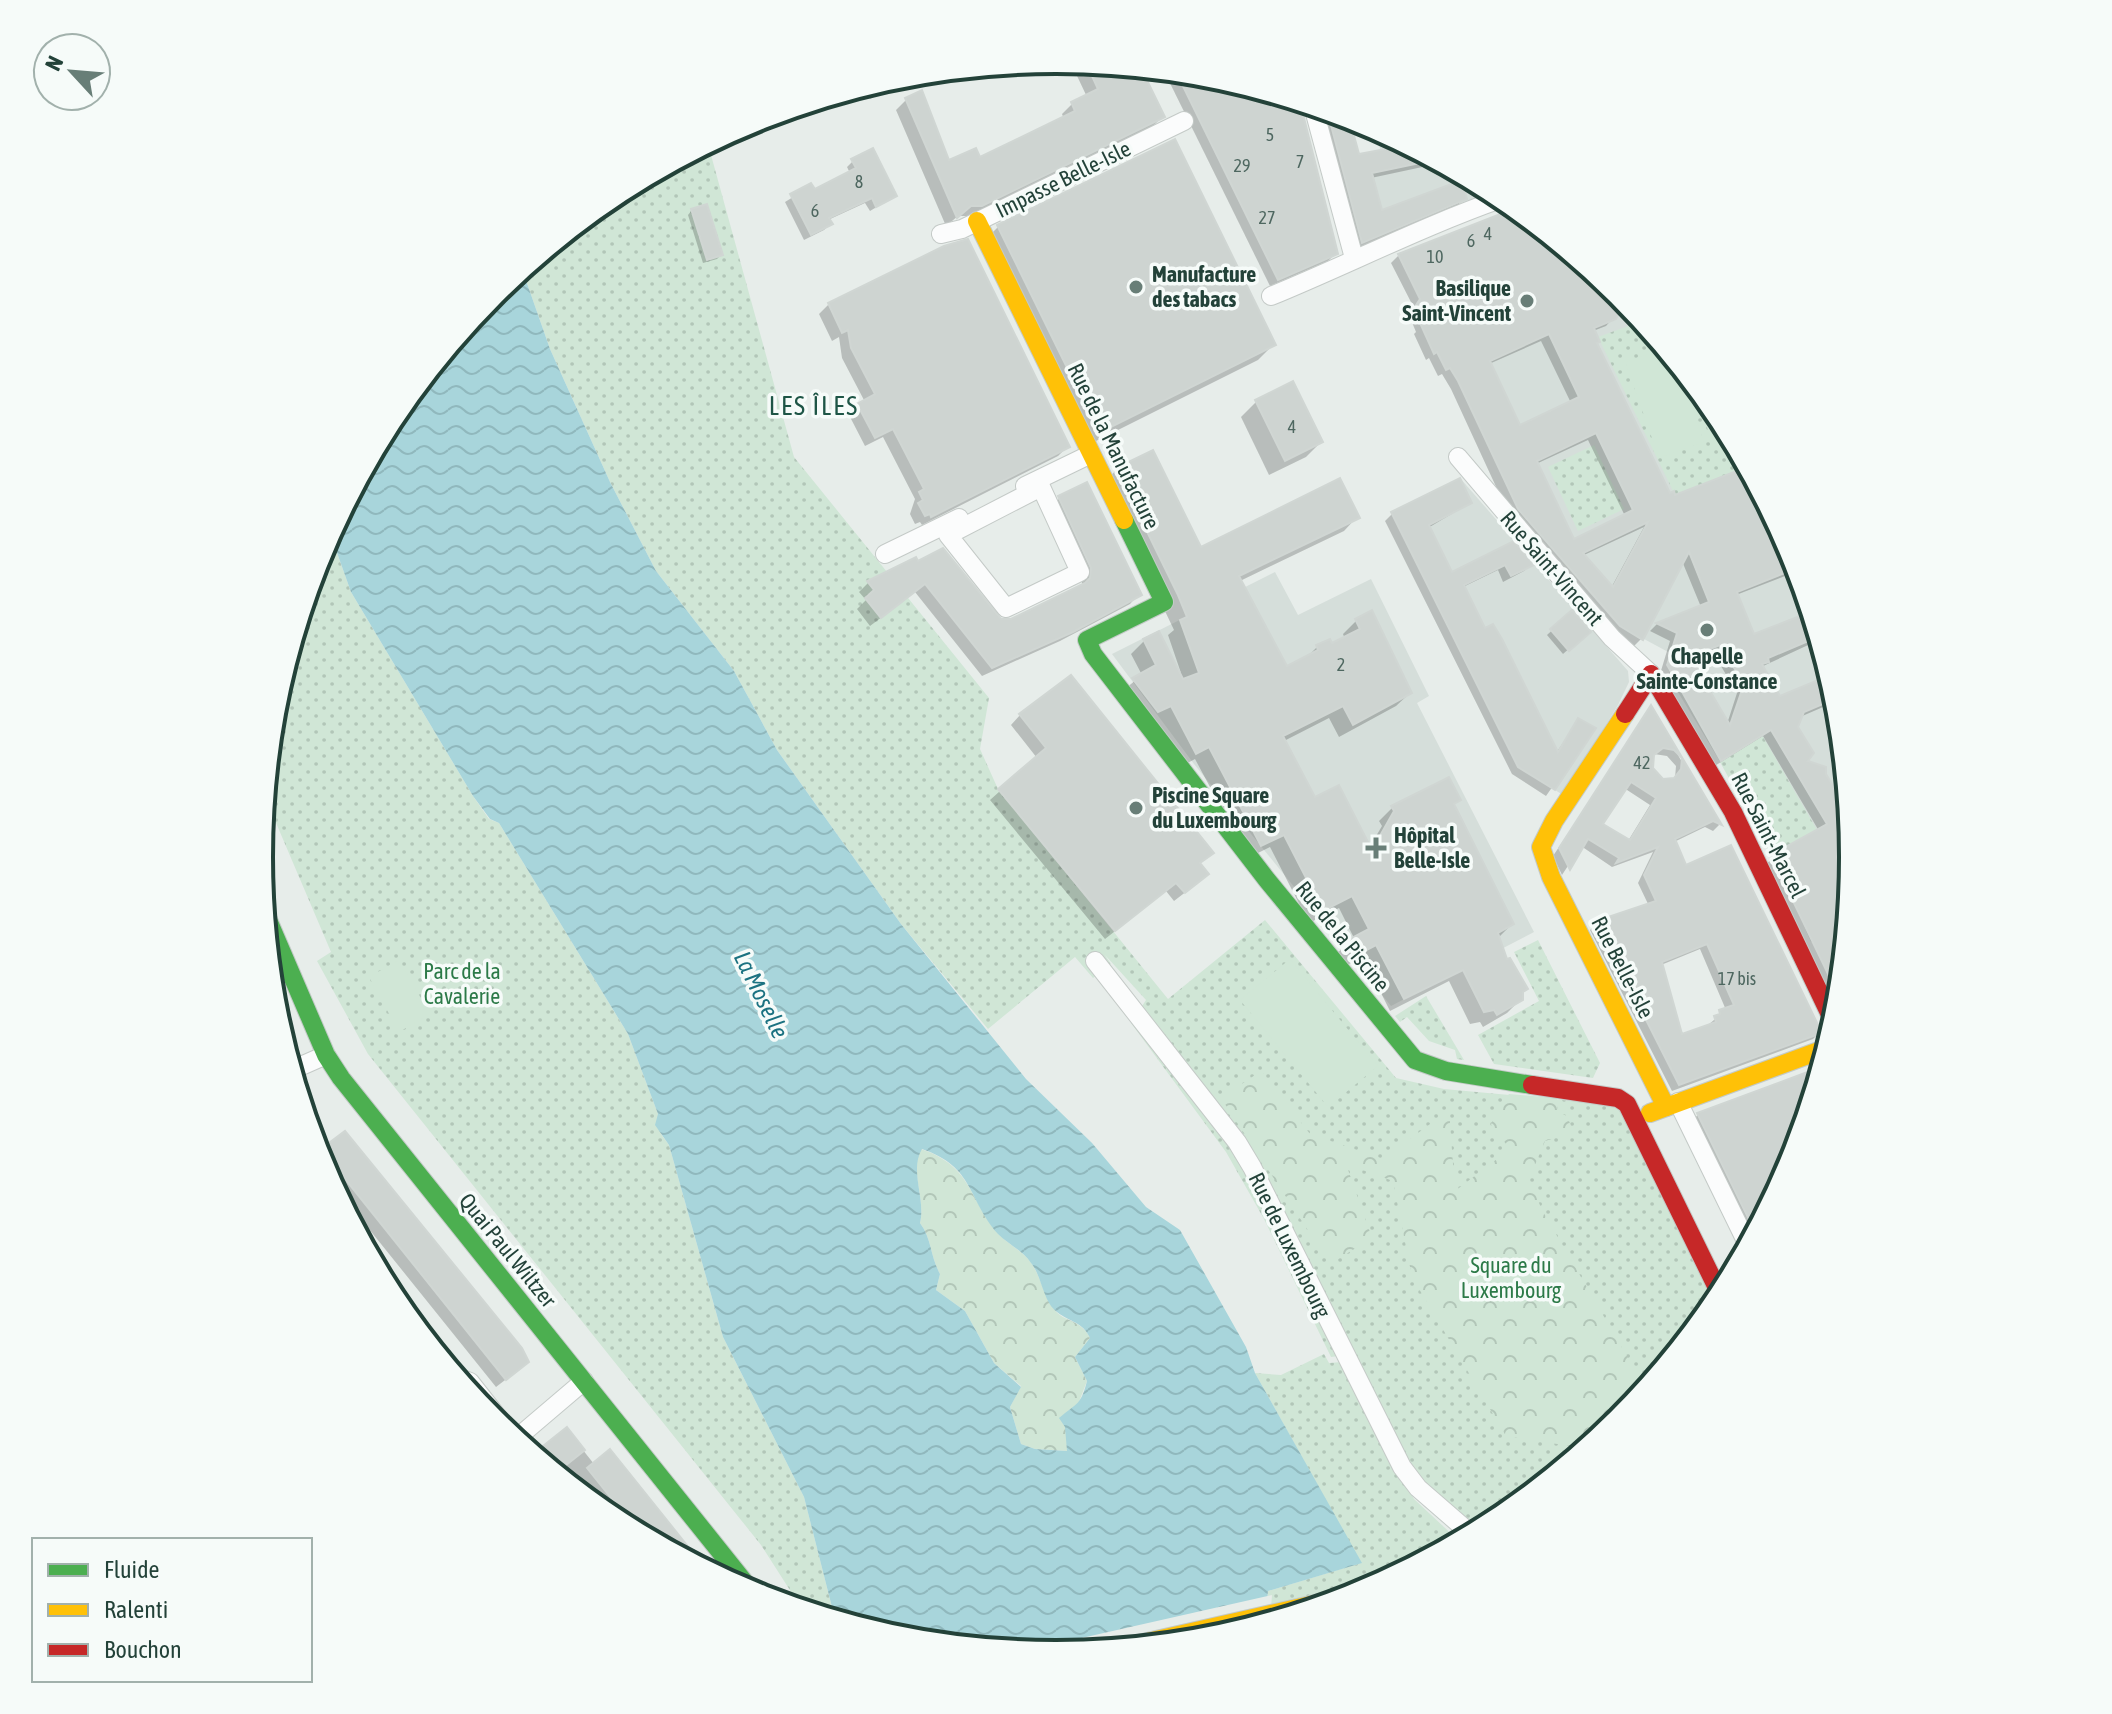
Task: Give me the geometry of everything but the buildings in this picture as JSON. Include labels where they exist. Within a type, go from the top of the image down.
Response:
[{"type":"street","points":[[1317,119],[1354,258]]},
{"type":"street","name":"Impasse Belle-Isle","points":[[941,234],[977,221],[1184,121]]},
{"type":"street","points":[[1271,296],[1354,258],[1379,250],[1423,226],[1487,204]]},
{"type":"street","name":"Rue de la Manufacture","points":[[977,221],[1164,602],[1087,640],[1093,654]]},
{"type":"street","points":[[885,554],[1091,454]]},
{"type":"street","name":"Rue Saint-Vincent","points":[[1458,457],[1612,638],[1651,674]]},
{"type":"street","points":[[1041,487],[1080,572],[1006,608],[948,535],[1041,487]]},
{"type":"street","name":"Rue de la Piscine","points":[[1093,654],[1267,880],[1415,1060],[1446,1071],[1618,1098],[1636,1118]]},
{"type":"street","name":"Rue Belle-Isle","points":[[1651,674],[1554,821],[1541,847],[1551,877],[1742,1234]]},
{"type":"street","name":"Rue Saint-Marcel","points":[[1651,674],[1733,812],[1825,1004]]},
{"type":"street","name":"Quai Paul Wiltzer","points":[[279,945],[326,1055],[735,1571]]},
{"type":"street","name":"Rue de Luxembourg","points":[[1095,961],[1237,1142],[1402,1467],[1418,1488],[1462,1526]]},
{"type":"street","points":[[1714,1281],[1644,1142],[1636,1118],[1814,1053]]},
{"type":"street","points":[[302,1066],[326,1055]]},
{"type":"street","points":[[525,1432],[584,1381]]},
{"type":"shaded area","points":[[1379,145],[1477,197],[1382,233],[1364,174],[1385,169]]},
{"type":"shaded area","points":[[1619,313],[1677,380],[1734,466],[1779,557],[1812,654],[1832,755],[1839,857],[1834,939],[1811,942],[1784,882],[1803,872],[1810,834],[1771,855],[1751,813],[1678,692],[1666,664],[1670,653],[1620,626],[1519,512],[1453,370],[1508,340],[1597,327]]},
{"type":"shaded area","points":[[1460,478],[1628,671],[1629,682],[1618,705],[1563,795],[1518,767],[1391,512]]},
{"type":"shaded area","name":"Hôpital Belle-Isle","points":[[1275,572],[1298,615],[1371,579],[1429,696],[1417,703],[1534,932],[1391,1006],[1194,764],[1112,654]]},
{"type":"green space","name":"Square du Luxembourg","points":[[711,155],[794,457],[989,698],[980,749],[998,789],[1168,999],[1265,920],[1396,1078],[1444,1089],[1617,1105],[1711,1286],[1677,1334],[1610,1411],[1533,1478],[1470,1521],[1418,1488],[1345,1355],[1331,1357],[1264,1219],[1226,1152],[1131,1023],[1146,1000],[1105,955],[1111,964],[1093,978],[1075,957],[988,1029],[901,924],[777,750],[734,671],[656,571],[610,482],[550,349],[526,281],[579,236],[621,206]]},
{"type":"green space","points":[[1630,325],[1677,380],[1736,470],[1675,495],[1598,337]]},
{"type":"green space","points":[[1654,352],[1691,399],[1704,442],[1659,458],[1625,362]]},
{"type":"green space","points":[[1703,417],[1716,437],[1711,439]]},
{"type":"green space","points":[[1594,445],[1624,509],[1578,531],[1548,467]]},
{"type":"green space","name":"Parc de la Cavalerie","points":[[336,550],[351,592],[473,796],[489,819],[499,823],[628,1034],[658,1114],[661,1134],[669,1145],[723,1337],[804,1497],[832,1607],[792,1594],[761,1545],[368,1054],[317,961],[331,952],[274,819],[288,704],[315,605]]},
{"type":"green space","points":[[1762,735],[1817,830],[1771,855],[1720,762]]},
{"type":"green space","points":[[1538,940],[1600,1063],[1593,1078],[1494,1064],[1478,1035],[1539,1001],[1514,952]]},
{"type":"green space","points":[[1290,959],[1378,1066],[1328,1107],[1240,1000]]},
{"type":"green space","points":[[399,960],[430,1014],[399,1032],[369,977]]},
{"type":"green space","points":[[1426,996],[1464,1060],[1457,1059],[1455,1050],[1429,1041],[1407,1017],[1400,1022],[1395,1016]]},
{"type":"green space","name":"Square du Luxembourg","points":[[1261,1071],[1310,1134],[1383,1159],[1449,1110],[1455,1191],[1510,1149],[1491,1125],[1495,1112],[1509,1094],[1557,1098],[1558,1112],[1567,1116],[1571,1126],[1565,1135],[1545,1141],[1529,1179],[1542,1210],[1640,1379],[1572,1446],[1506,1436],[1412,1277],[1393,1181],[1346,1164],[1372,1238],[1330,1264],[1221,1098]]},
{"type":"green space","points":[[921,1149],[950,1164],[959,1173],[996,1231],[1032,1264],[1054,1309],[1062,1317],[1082,1327],[1090,1338],[1075,1357],[1087,1381],[1077,1407],[1068,1411],[1068,1451],[1035,1449],[1021,1444],[1010,1407],[1021,1386],[994,1363],[965,1311],[936,1290],[940,1274],[920,1223],[917,1166]]},
{"type":"green space","points":[[1324,1354],[1329,1363],[1342,1362],[1414,1499],[1450,1533],[1356,1580],[1266,1611],[1268,1591],[1361,1563],[1255,1373],[1281,1375]]},
{"type":"water","name":"La Moselle","points":[[526,281],[550,349],[610,482],[656,571],[734,671],[777,750],[901,924],[1026,1079],[1092,1143],[1146,1207],[1180,1230],[1246,1347],[1255,1373],[1362,1563],[1268,1591],[1266,1611],[1259,1613],[1209,1625],[1107,1638],[1056,1640],[954,1633],[903,1625],[832,1607],[804,1497],[723,1337],[669,1145],[655,1125],[658,1114],[628,1034],[499,823],[490,819],[473,796],[351,592],[336,550],[378,465],[435,380],[467,341]],"holes":[[[922,1149],[952,1165],[998,1234],[1031,1263],[1052,1308],[1080,1325],[1090,1338],[1075,1357],[1087,1381],[1083,1395],[1059,1418],[1065,1427],[1067,1451],[1035,1449],[1021,1444],[1010,1407],[1021,1387],[994,1363],[965,1311],[936,1290],[940,1274],[920,1223],[918,1157]]]},
{"type":"pier","points":[[1272,1595],[1271,1609],[1209,1625],[1158,1633],[1076,1639]]},
{"type":"traffic: fast","points":[[1124,520],[1164,602],[1087,640],[1093,654],[1267,880],[1415,1060],[1446,1071],[1532,1085]]},
{"type":"traffic: fast","points":[[279,945],[326,1055],[341,1078],[735,1571]]},
{"type":"traffic: slow","points":[[977,221],[1124,520]]},
{"type":"traffic: slow","points":[[1625,714],[1554,821],[1541,847],[1551,877],[1666,1107]]},
{"type":"traffic: slow","points":[[1650,1113],[1814,1053]]},
{"type":"traffic: jam","points":[[1625,714],[1651,674],[1733,812],[1825,1004]]},
{"type":"traffic: jam","points":[[1532,1085],[1618,1098],[1627,1104],[1714,1281]]},
{"type":"place","name":"Manufacture des tabacs","points":[[1136,287]]},
{"type":"place","name":"Basilique Saint-Vincent","points":[[1527,301]]},
{"type":"place","name":"Chapelle Sainte-Constance","points":[[1707,630]]},
{"type":"place","name":"Piscine Square du Luxembourg","points":[[1136,808]]},
{"type":"place","name":"Hôpital Belle-Isle","points":[[1376,848]]},
{"type":"district","name":"LES ÎLES","points":[[814,406]]}]
